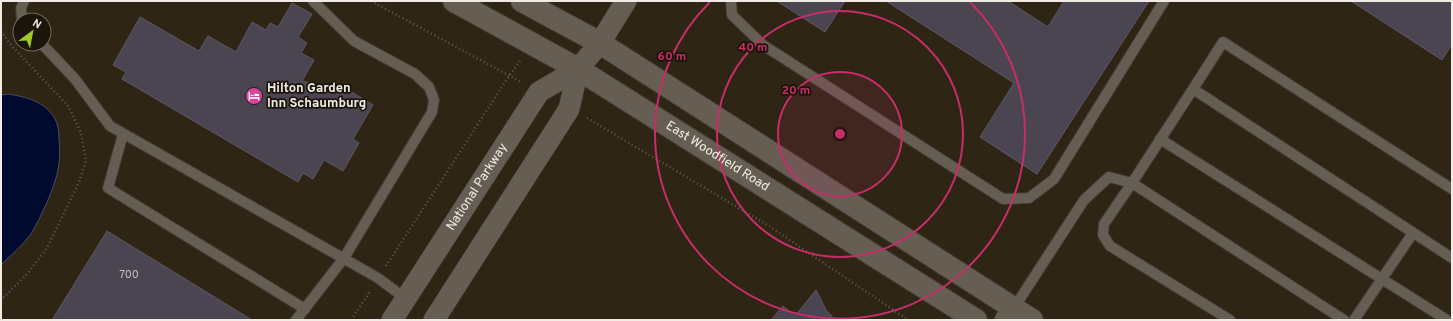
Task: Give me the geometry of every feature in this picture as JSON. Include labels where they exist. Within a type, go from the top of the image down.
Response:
[{"type":"street","name":"East Woodfield Road","points":[[454,1],[578,69],[976,320]]},
{"type":"street","points":[[522,1],[600,43],[1010,314],[1032,320]]},
{"type":"street","name":"National Parkway","points":[[392,320],[539,92],[578,69],[600,43],[626,1]]},
{"type":"street","name":"National Parkway","points":[[434,320],[569,109],[578,69]]},
{"type":"lane","points":[[21,12],[21,8],[24,1]]},
{"type":"lane","points":[[296,320],[344,258],[432,112],[434,100],[429,87],[415,74],[354,41],[313,1]]},
{"type":"lane","points":[[731,1],[732,15],[763,45],[1003,199],[1029,198],[1054,179],[1164,1]]},
{"type":"lane","points":[[1230,320],[1110,246],[1104,235],[1104,224],[1223,42],[1452,189]]},
{"type":"lane","points":[[50,52],[75,79],[110,126],[344,258],[378,278],[406,298]]},
{"type":"lane","points":[[1193,89],[1452,258]]},
{"type":"lane","points":[[123,134],[108,188],[305,309]]},
{"type":"lane","points":[[1160,139],[1447,320]]},
{"type":"lane","points":[[1010,314],[1084,200],[1109,177],[1132,183],[1344,320]]},
{"type":"lane","points":[[1354,320],[1383,280],[1413,233]]},
{"type":"path","points":[[351,320],[509,76],[371,1]]},
{"type":"path","points":[[1,31],[10,44],[69,107],[81,133],[86,161],[79,182],[47,248],[28,274],[1,300]]},
{"type":"path","points":[[596,123],[769,226],[908,320]]},
{"type":"shaded area","points":[[1,1],[1452,1],[1452,320],[1,320]]},
{"type":"water","points":[[8,94],[28,98],[40,104],[51,113],[58,126],[60,155],[54,185],[35,228],[24,242],[1,265],[1,95]]},
{"type":"building","points":[[777,1],[845,1],[825,32]]},
{"type":"building","points":[[886,1],[1008,1],[1048,27],[1064,1],[1149,1],[1037,174],[980,137],[1014,83]]},
{"type":"building","points":[[1351,1],[1452,1],[1452,44],[1442,60]]},
{"type":"building","name":"Hilton Garden Inn Schaumburg","points":[[292,3],[312,14],[298,37],[307,43],[301,53],[314,60],[302,81],[326,87],[340,85],[373,105],[353,139],[359,143],[343,171],[324,160],[313,179],[303,173],[298,182],[122,79],[126,72],[113,65],[140,17],[199,51],[208,36],[236,52],[252,22],[266,30],[270,23],[278,27]]},
{"type":"building","points":[[107,231],[252,320],[52,320]]},
{"type":"building","points":[[816,290],[826,310],[835,320],[771,320],[783,306],[795,316]]},
{"type":"place","name":"Hilton Garden Inn Schaumburg","points":[[254,96]]}]
